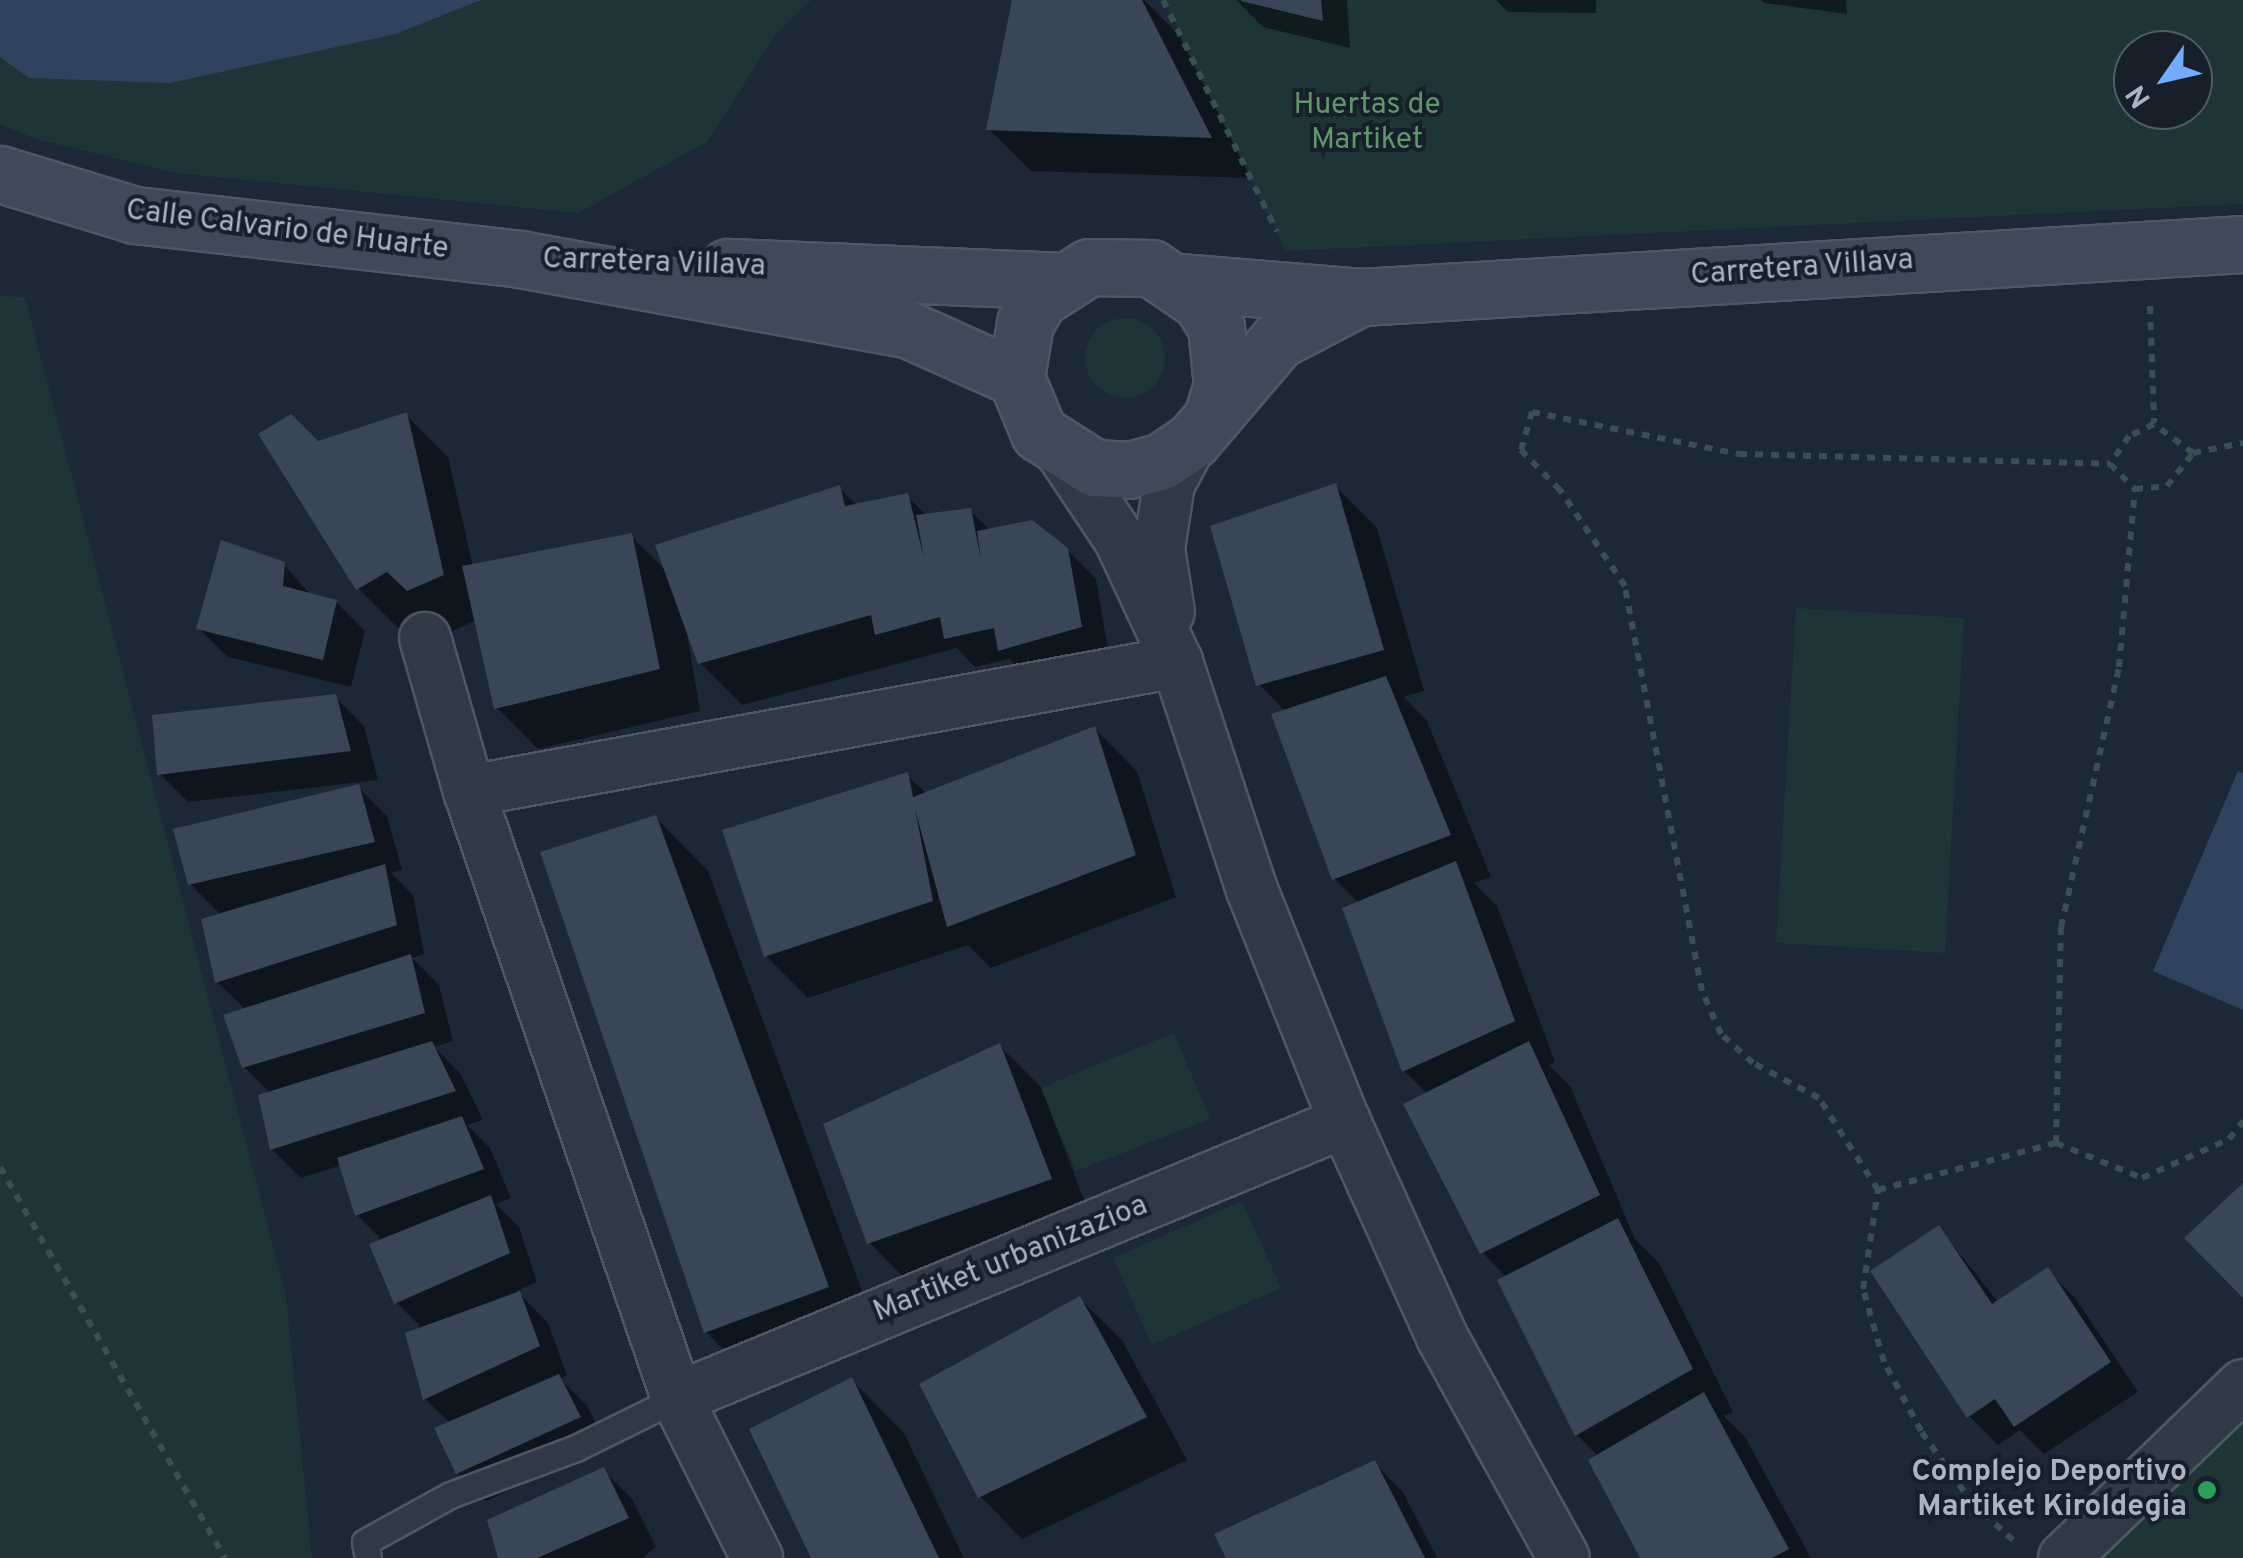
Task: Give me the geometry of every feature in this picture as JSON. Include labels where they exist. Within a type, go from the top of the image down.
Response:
[{"type":"main road","name":"Calle Calvario de Huarte","points":[[0,174],[135,215],[520,259]]},
{"type":"main road","name":"Carretera Villava","points":[[520,259],[1061,281],[1120,262],[1179,282],[1361,297],[2243,244]]},
{"type":"main road","name":"Carretera Villava","points":[[520,259],[908,329],[1016,378]]},
{"type":"main road","points":[[1061,281],[1025,323],[1016,378],[1039,433],[1062,453]]},
{"type":"main road","points":[[1179,282],[1216,328],[1222,386],[1202,428]]},
{"type":"main road","name":"Carretera Villava","points":[[1062,453],[1094,468],[1128,470],[1162,461],[1202,428],[1278,340],[1361,297]]},
{"type":"street","points":[[1177,662],[1159,549],[1169,484],[1202,428]]},
{"type":"street","points":[[1062,453],[1120,538],[1177,662],[1252,890],[1345,1122],[1442,1336],[1550,1553]]},
{"type":"street","points":[[425,638],[469,792],[677,1398],[757,1558]]},
{"type":"street","points":[[469,792],[1177,662]]},
{"type":"street","name":"Martiket urbanizazioa","points":[[677,1398],[1345,1122]]},
{"type":"street","points":[[2042,1553],[2243,1385]]},
{"type":"lane","points":[[368,1558],[365,1542],[450,1495],[576,1448],[677,1398]]},
{"type":"path","points":[[1163,0],[1279,236]]},
{"type":"path","points":[[2148,250],[2154,424]]},
{"type":"path","points":[[2042,1553],[1973,1504],[1921,1431],[1884,1362],[1863,1288],[1878,1190],[1819,1098],[1753,1063],[1720,1034],[1702,991],[1625,586],[1560,490],[1521,450],[1532,412],[1740,454],[2110,464],[2134,490],[2119,667],[2061,928],[2056,1143]]},
{"type":"path","points":[[2154,424],[2193,452]]},
{"type":"path","points":[[2110,464],[2129,436],[2154,424]]},
{"type":"path","points":[[2134,490],[2167,486],[2193,452],[2243,443]]},
{"type":"path","points":[[1878,1190],[2056,1143],[2142,1178],[2229,1140],[2243,1122]]},
{"type":"path","points":[[0,1167],[225,1558]]},
{"type":"green space","points":[[481,0],[811,0],[775,35],[708,141],[578,213],[176,173],[36,139],[0,124],[0,57],[29,78],[396,34]]},
{"type":"green space","name":"Huertas de Martiket","points":[[1163,0],[2243,0],[2243,204],[1286,251]]},
{"type":"green space","points":[[0,296],[25,297],[286,1296],[312,1558],[0,1558]]},
{"type":"green space","points":[[1125,318],[1140,321],[1153,330],[1162,343],[1162,373],[1153,386],[1140,395],[1125,398],[1110,395],[1097,386],[1088,373],[1085,358],[1088,343],[1097,330],[1110,321]]},
{"type":"green space","points":[[1796,608],[1964,618],[1945,953],[1776,943]]},
{"type":"green space","points":[[1174,1033],[1210,1119],[1076,1171],[1040,1088]]},
{"type":"green space","points":[[1242,1201],[1281,1288],[1152,1345],[1113,1258]]},
{"type":"green space","name":"Complejo Deportivo Martiket Kiroldegia","points":[[2243,1422],[2243,1558],[2099,1558]]},
{"type":"water","points":[[0,0],[481,0],[396,34],[170,83],[29,78],[0,57]]},
{"type":"water","points":[[2238,771],[2243,773],[2243,1010],[2153,971]]},
{"type":"building","points":[[1012,0],[1142,0],[1212,138],[986,130]]},
{"type":"building","points":[[1321,0],[1323,21],[1241,1]]},
{"type":"building","points":[[407,412],[444,575],[407,591],[387,572],[356,590],[258,434],[291,414],[318,441]]},
{"type":"building","points":[[1336,483],[1384,650],[1256,686],[1210,526]]},
{"type":"building","points":[[840,485],[845,506],[908,493],[924,558],[916,515],[971,508],[981,560],[977,531],[1032,520],[1068,548],[1082,627],[998,651],[994,628],[944,639],[940,617],[875,635],[871,615],[698,664],[655,545]]},
{"type":"building","points":[[632,533],[660,669],[494,709],[462,566]]},
{"type":"building","points":[[221,540],[285,562],[283,586],[337,600],[323,660],[196,629]]},
{"type":"building","points":[[1386,676],[1451,835],[1332,880],[1271,714]]},
{"type":"building","points":[[336,694],[351,751],[157,775],[152,715]]},
{"type":"building","points":[[1095,726],[1136,855],[947,927],[915,809],[933,901],[764,957],[722,830],[908,772],[913,797]]},
{"type":"building","points":[[359,784],[375,842],[188,885],[173,829]]},
{"type":"building","points":[[656,815],[829,1287],[704,1333],[540,852]]},
{"type":"building","points":[[1456,861],[1515,1021],[1402,1072],[1342,908]]},
{"type":"building","points":[[385,864],[397,925],[215,983],[201,919]]},
{"type":"building","points":[[411,954],[425,1013],[242,1068],[223,1015]]},
{"type":"building","points":[[432,1041],[456,1091],[270,1150],[258,1095]]},
{"type":"building","points":[[1529,1041],[1600,1195],[1480,1254],[1403,1104]]},
{"type":"building","points":[[1000,1043],[1052,1179],[867,1244],[823,1124]]},
{"type":"building","points":[[462,1116],[484,1169],[355,1216],[337,1158]]},
{"type":"building","points":[[2243,1183],[2243,1298],[2184,1238]]},
{"type":"building","points":[[491,1195],[510,1253],[394,1304],[369,1244]]},
{"type":"building","points":[[1618,1218],[1693,1369],[1575,1436],[1497,1280]]},
{"type":"building","points":[[1939,1225],[1992,1304],[2048,1267],[2111,1362],[2014,1427],[1995,1399],[1967,1418],[1870,1271]]},
{"type":"building","points":[[520,1291],[540,1346],[423,1400],[405,1333]]},
{"type":"building","points":[[1080,1296],[1147,1417],[978,1498],[919,1384]]},
{"type":"building","points":[[559,1374],[581,1417],[456,1474],[434,1428]]},
{"type":"building","points":[[852,1377],[939,1558],[811,1558],[749,1429]]},
{"type":"building","points":[[1704,1392],[1789,1549],[1772,1558],[1640,1558],[1588,1460]]},
{"type":"building","points":[[1375,1460],[1425,1558],[1226,1558],[1214,1534]]},
{"type":"building","points":[[604,1467],[629,1518],[537,1558],[498,1558],[487,1520]]},
{"type":"place","name":"Complejo Deportivo Martiket Kiroldegia","points":[[2207,1490]]}]
